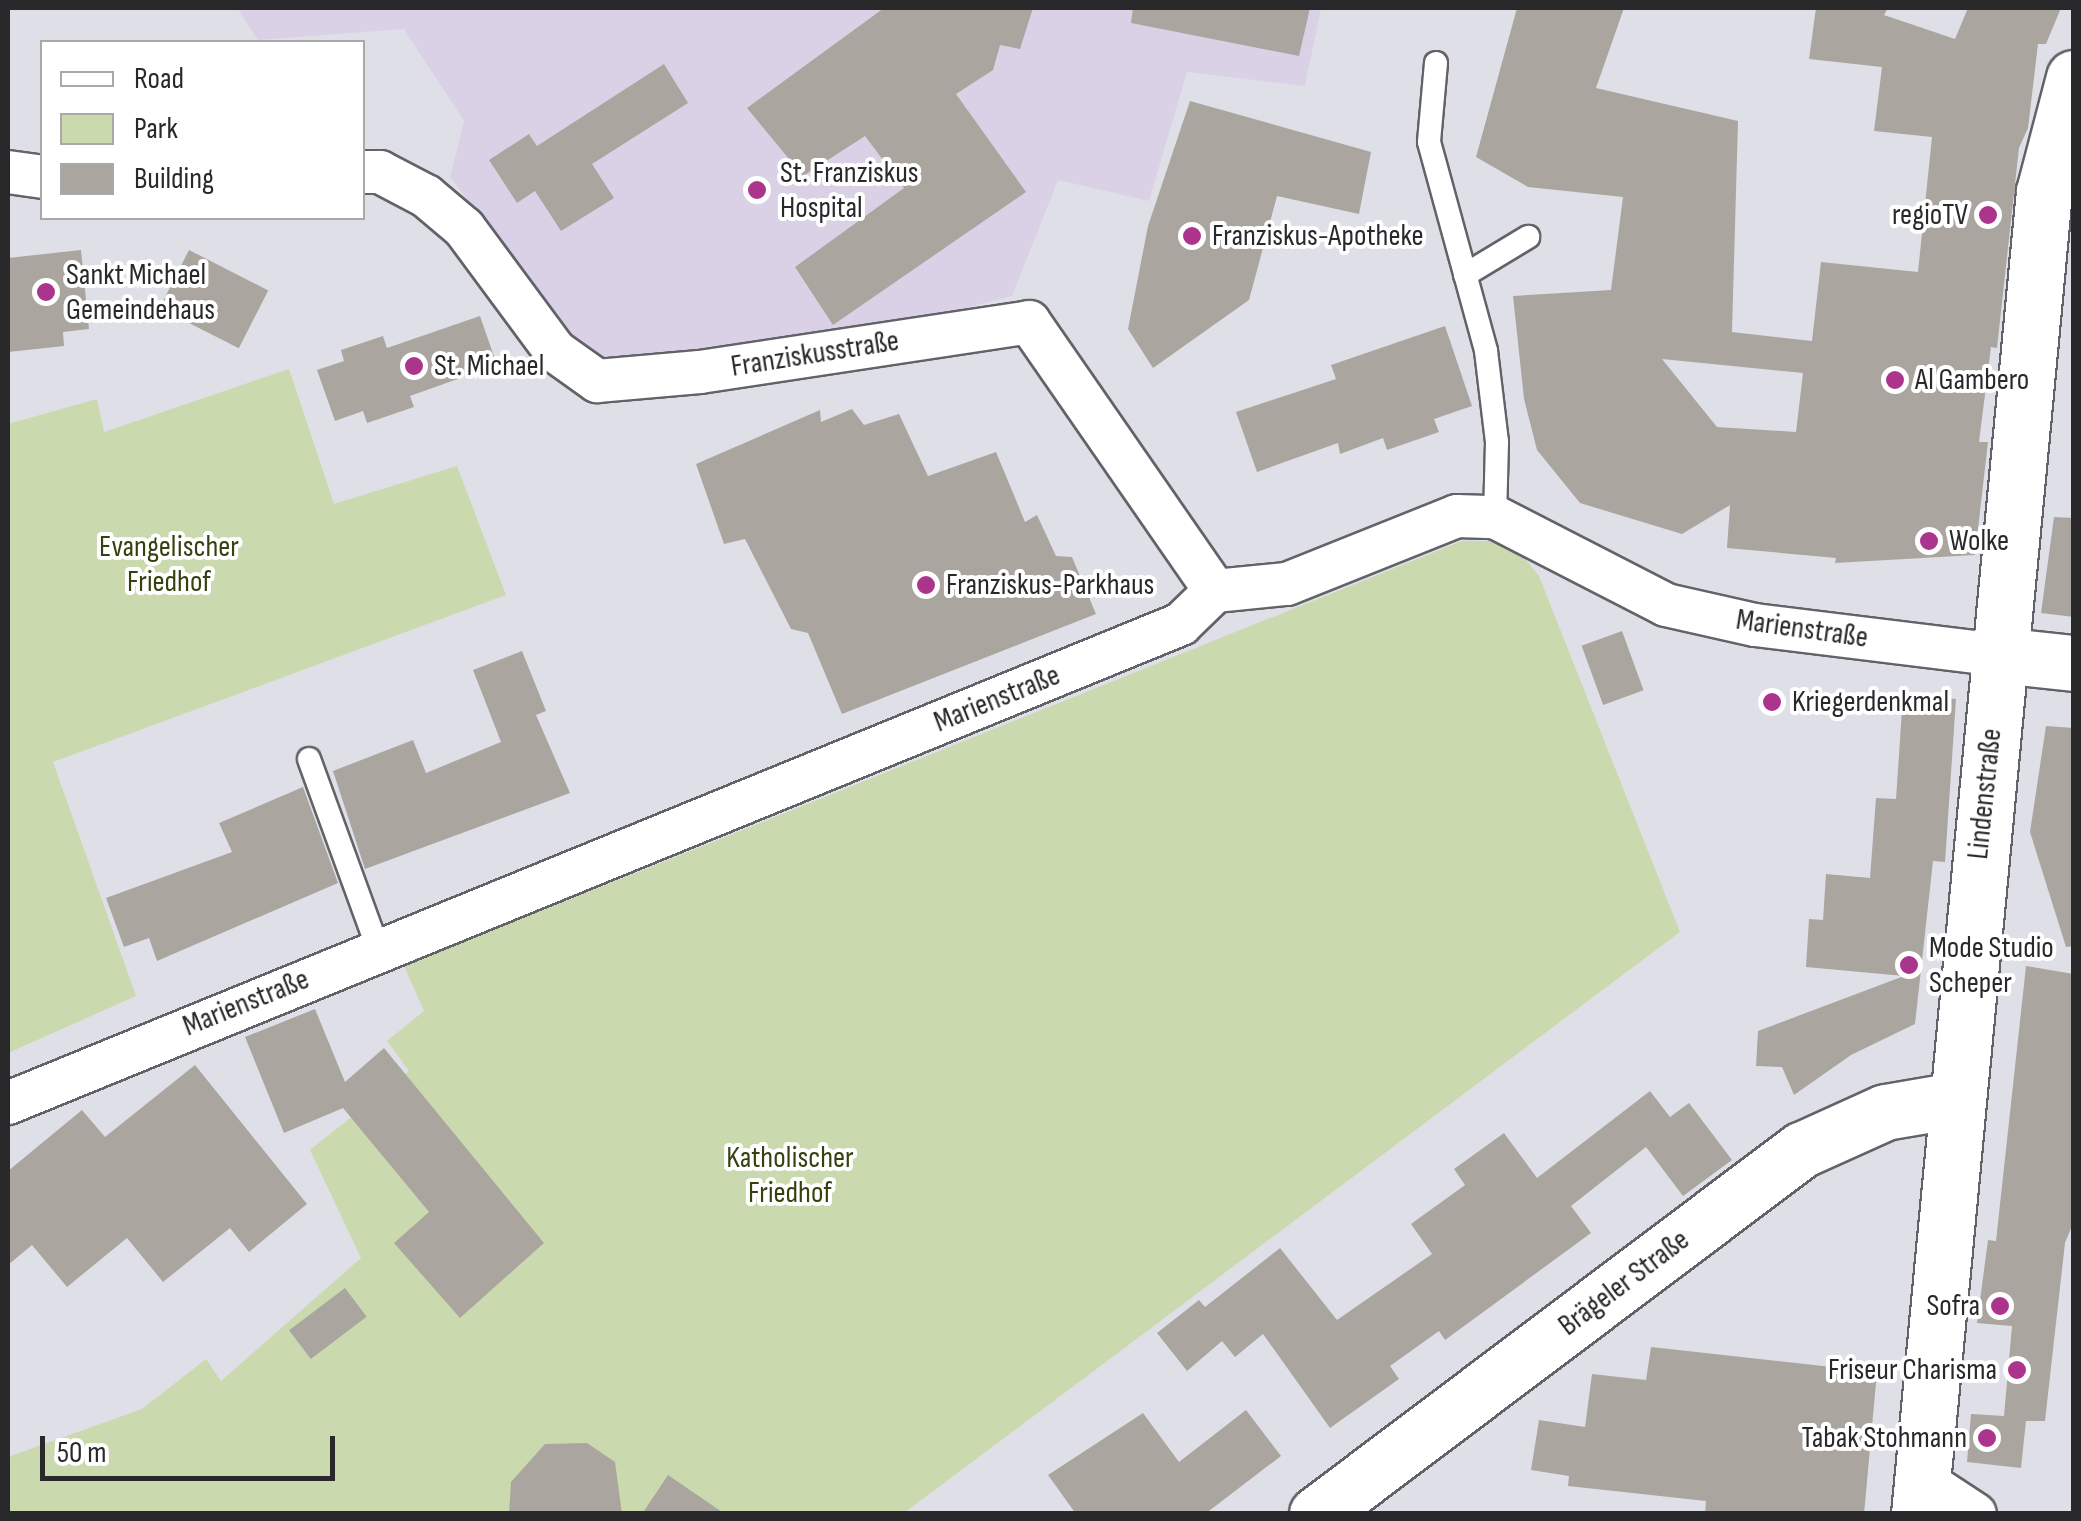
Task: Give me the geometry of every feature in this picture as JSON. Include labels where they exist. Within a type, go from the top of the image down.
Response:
[{"type":"street","name":"Lindenstraße","points":[[1921,1497],[1955,1100],[2044,192],[2074,78]]},
{"type":"street","points":[[8,172],[40,178]]},
{"type":"street","name":"Franziskusstraße","points":[[365,172],[380,172],[426,196],[464,228],[555,351],[597,380],[700,372],[1029,322],[1215,592]]},
{"type":"street","points":[[1215,592],[1286,584],[1457,516],[1496,517]]},
{"type":"street","name":"Marienstraße","points":[[1496,517],[1666,605],[1755,625],[1999,654]]},
{"type":"street","name":"Marienstraße","points":[[8,1103],[1181,624],[1215,592]]},
{"type":"street","points":[[1999,654],[2074,662]]},
{"type":"street","name":"Brägeler Straße","points":[[1317,1514],[1801,1150],[1885,1112],[1955,1100]]},
{"type":"street","points":[[1921,1497],[1974,1514]]},
{"type":"lane","points":[[1436,63],[1429,142],[1486,351],[1497,442],[1496,517]]},
{"type":"lane","points":[[1465,275],[1528,236]]},
{"type":"lane","points":[[309,759],[378,949]]},
{"type":"shaded area","name":"St. Franziskus Hospital","points":[[237,8],[1321,8],[1305,86],[1187,72],[1149,201],[1058,180],[1012,296],[858,336],[601,362],[567,330],[450,177],[464,121],[404,29],[258,40]]},
{"type":"green space","name":"Evangelischer Friedhof","points":[[289,369],[334,504],[457,466],[506,595],[53,762],[136,996],[8,1053],[8,424],[97,399],[104,432]]},
{"type":"green space","name":"Katholischer Friedhof","points":[[1462,541],[1489,541],[1520,553],[1539,576],[1680,932],[904,1513],[8,1514],[8,1457],[142,1409],[206,1359],[221,1381],[361,1258],[310,1150],[409,1071],[387,1041],[424,1011],[404,966]]},
{"type":"building","name":"St. Franziskus Hospital","points":[[884,8],[1033,8],[1020,49],[1000,45],[993,70],[956,94],[1026,192],[833,325],[795,267],[904,188],[865,136],[803,176],[747,108]]},
{"type":"building","points":[[1133,8],[1310,8],[1299,56],[1131,23]]},
{"type":"building","points":[[1517,8],[1624,8],[1596,88],[1738,121],[1732,332],[1812,341],[1821,262],[1918,272],[1932,137],[1874,131],[1882,67],[1809,59],[1816,8],[1888,8],[1884,15],[1955,39],[1968,8],[2061,8],[2046,44],[2038,44],[2028,128],[2019,148],[1997,348],[1991,347],[1979,442],[1988,442],[1975,555],[1835,563],[1836,558],[1727,548],[1730,505],[1682,534],[1580,503],[1537,450],[1524,399],[1513,296],[1611,290],[1623,197],[1528,187],[1476,157]],"holes":[[[1662,359],[1803,373],[1796,432],[1717,427]]]},
{"type":"building","points":[[664,64],[688,103],[592,164],[614,198],[561,231],[535,191],[517,203],[489,160],[529,134],[537,146]]},
{"type":"building","points":[[1190,101],[1371,152],[1359,214],[1277,196],[1249,300],[1153,368],[1128,329],[1148,226]]},
{"type":"building","name":"Sankt Michael Gemeindehaus","points":[[81,250],[89,329],[63,332],[64,346],[8,352],[8,258]]},
{"type":"building","points":[[189,250],[268,290],[239,348],[159,308]]},
{"type":"building","name":"St. Michael","points":[[480,316],[497,365],[410,396],[414,407],[367,423],[363,411],[335,421],[317,370],[344,361],[341,350],[383,336],[387,348]]},
{"type":"building","points":[[1445,326],[1472,406],[1434,419],[1439,432],[1387,450],[1383,438],[1340,454],[1338,443],[1257,472],[1236,412],[1336,379],[1331,365]]},
{"type":"building","name":"Franziskus-Parkhaus","points":[[852,409],[864,425],[899,414],[928,476],[996,452],[1025,522],[1037,515],[1056,556],[1072,557],[1096,614],[842,714],[808,633],[791,629],[745,539],[724,544],[696,464],[820,410],[821,422]]},
{"type":"building","points":[[2054,517],[2074,518],[2074,617],[2041,613]]},
{"type":"building","points":[[1622,631],[1644,690],[1603,705],[1582,646]]},
{"type":"building","points":[[522,651],[546,711],[536,715],[570,793],[365,869],[333,771],[413,740],[426,773],[501,742],[473,670]]},
{"type":"building","points":[[1903,695],[1956,699],[1945,862],[1933,861],[1915,1024],[1851,1055],[1794,1095],[1782,1067],[1756,1066],[1758,1031],[1904,976],[1806,967],[1809,919],[1823,920],[1826,874],[1870,878],[1876,798],[1896,799]]},
{"type":"building","points":[[2046,726],[2074,728],[2074,946],[2066,947],[2030,832]]},
{"type":"building","points":[[303,787],[338,883],[157,961],[149,938],[124,947],[106,898],[232,852],[219,823]]},
{"type":"building","points":[[2026,966],[2074,974],[2074,1221],[2065,1243],[2045,1421],[2026,1421],[2021,1468],[1967,1462],[1971,1414],[2004,1416],[2012,1326],[1977,1323],[1988,1240],[1996,1241]]},
{"type":"building","points":[[315,1009],[345,1082],[384,1048],[544,1243],[460,1318],[394,1243],[429,1212],[343,1108],[284,1133],[245,1037]]},
{"type":"building","points":[[195,1065],[307,1204],[249,1252],[230,1228],[163,1282],[127,1238],[67,1287],[32,1245],[8,1265],[8,1171],[82,1110],[105,1137]]},
{"type":"building","points":[[1650,1091],[1670,1117],[1689,1103],[1732,1160],[1683,1196],[1646,1147],[1571,1206],[1591,1233],[1445,1340],[1439,1331],[1390,1366],[1399,1379],[1330,1428],[1263,1334],[1235,1357],[1222,1341],[1187,1371],[1157,1333],[1199,1300],[1205,1307],[1280,1248],[1337,1320],[1432,1254],[1411,1224],[1465,1185],[1454,1169],[1504,1133],[1537,1178]]},
{"type":"building","points":[[345,1288],[367,1317],[311,1359],[289,1330]]},
{"type":"building","points":[[1651,1347],[1877,1372],[1864,1514],[1705,1514],[1706,1501],[1568,1486],[1569,1476],[1531,1470],[1539,1420],[1585,1427],[1592,1374],[1646,1380]]},
{"type":"building","points":[[1246,1410],[1281,1456],[1205,1514],[1076,1514],[1048,1475],[1143,1413],[1179,1462]]},
{"type":"building","points":[[587,1443],[615,1462],[622,1514],[509,1514],[511,1482],[545,1444]]},
{"type":"building","points":[[668,1475],[725,1514],[642,1514]]},
{"type":"place","name":"St. Franziskus Hospital","points":[[757,190]]},
{"type":"place","name":"regioTV","points":[[1988,215]]},
{"type":"place","name":"Franziskus-Apotheke","points":[[1192,236]]},
{"type":"place","name":"Sankt Michael Gemeindehaus","points":[[46,292]]},
{"type":"place","name":"St. Michael","points":[[414,366]]},
{"type":"place","name":"Al Gambero","points":[[1895,380]]},
{"type":"place","name":"Wolke","points":[[1929,541]]},
{"type":"place","name":"Franziskus-Parkhaus","points":[[926,585]]},
{"type":"place","name":"Kriegerdenkmal","points":[[1772,702]]},
{"type":"place","name":"Mode Studio Scheper","points":[[1909,965]]},
{"type":"place","name":"Sofra","points":[[2000,1306]]},
{"type":"place","name":"Friseur Charisma","points":[[2017,1370]]},
{"type":"place","name":"Tabak Stohmann","points":[[1987,1438]]}]
